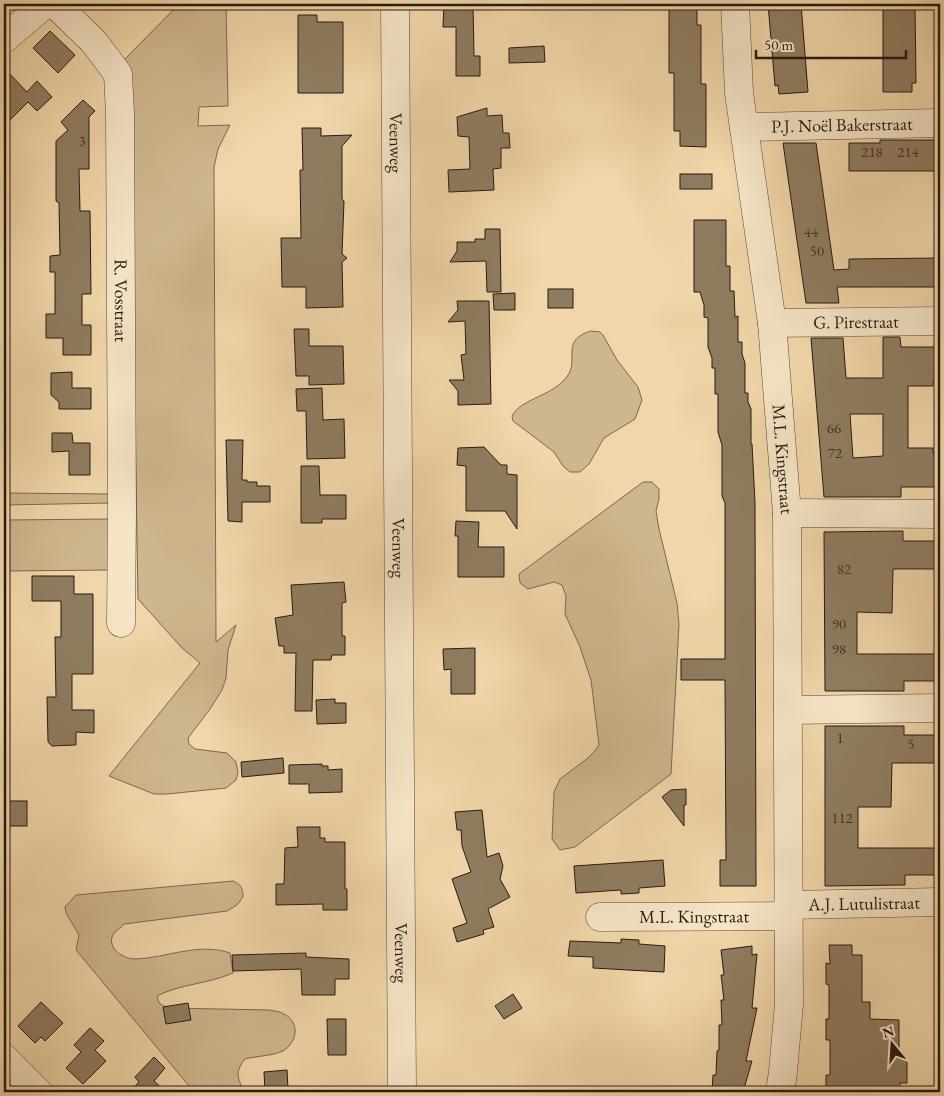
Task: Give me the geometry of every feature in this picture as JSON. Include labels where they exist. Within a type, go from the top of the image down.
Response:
[{"type":"street","points":[[4,39],[45,4]]},
{"type":"street","name":"R. Vosstraat","points":[[55,4],[94,42],[118,74],[120,114],[121,623]]},
{"type":"street","name":"Veenweg","points":[[395,4],[402,1092]]},
{"type":"street","name":"M.L. Kingstraat","points":[[735,4],[739,93],[772,323],[787,513],[789,1004],[784,1072],[780,1092]]},
{"type":"street","name":"P.J. Noël Bakerstraat","points":[[744,127],[940,124]]},
{"type":"street","name":"G. Pirestraat","points":[[772,323],[940,320]]},
{"type":"street","points":[[787,513],[940,514]]},
{"type":"street","points":[[788,710],[940,708]]},
{"type":"street","name":"A.J. Lutulistraat","points":[[788,910],[940,902]]},
{"type":"street","name":"M.L. Kingstraat","points":[[600,917],[788,910]]},
{"type":"street","points":[[4,1058],[38,1092]]},
{"type":"shaded area","points":[[179,4],[226,4],[228,106],[199,107],[198,126],[230,125],[218,149],[214,167],[216,642],[236,625],[228,650],[226,678],[222,690],[188,738],[189,744],[195,749],[227,753],[236,762],[238,772],[236,780],[226,788],[154,794],[109,776],[200,663],[182,648],[138,599],[130,110],[122,62]]},
{"type":"shaded area","points":[[591,331],[600,332],[603,335],[617,360],[638,387],[642,400],[635,419],[604,438],[589,464],[580,472],[570,472],[563,466],[554,452],[513,421],[512,416],[523,405],[555,388],[562,382],[571,369],[573,345],[582,335]]},
{"type":"shaded area","points":[[643,482],[652,482],[659,489],[656,511],[677,603],[679,624],[671,774],[575,847],[560,850],[552,839],[554,792],[560,779],[588,758],[599,745],[591,680],[580,647],[565,614],[566,596],[562,585],[554,582],[528,589],[520,583],[519,574]]},
{"type":"shaded area","points":[[4,493],[110,494],[111,503],[4,505]]},
{"type":"shaded area","points":[[111,519],[111,570],[4,571],[4,520]]},
{"type":"shaded area","points":[[233,881],[241,887],[243,897],[237,905],[227,911],[124,924],[112,937],[113,946],[120,954],[124,957],[135,959],[206,949],[230,953],[233,973],[157,996],[159,1003],[167,1008],[269,1010],[282,1013],[293,1022],[295,1032],[292,1043],[283,1051],[245,1059],[238,1072],[244,1092],[194,1092],[76,950],[79,935],[66,913],[65,907],[76,895]]},
{"type":"building","points":[[444,4],[473,4],[474,56],[480,56],[480,76],[456,76],[456,27],[443,27]]},
{"type":"building","points":[[669,4],[697,4],[697,25],[701,25],[701,84],[706,84],[706,147],[680,146],[680,131],[674,131],[674,73],[669,73]]},
{"type":"building","points":[[768,4],[801,4],[808,92],[779,94],[778,85],[775,86]]},
{"type":"building","points":[[883,4],[915,4],[916,83],[912,83],[912,92],[883,92]]},
{"type":"building","points":[[298,15],[317,15],[317,22],[343,22],[343,93],[298,93]]},
{"type":"building","points":[[50,31],[75,55],[58,73],[33,48]]},
{"type":"building","points":[[544,46],[545,62],[509,63],[509,48]]},
{"type":"building","points":[[4,68],[27,92],[37,81],[52,97],[37,111],[28,102],[4,126]]},
{"type":"building","points":[[83,100],[95,111],[89,117],[89,169],[79,169],[80,211],[90,211],[91,294],[82,294],[82,325],[91,325],[91,355],[63,355],[63,338],[46,338],[46,314],[55,314],[55,272],[50,272],[50,256],[60,255],[59,203],[56,201],[56,141],[68,130],[61,122]]},
{"type":"building","points":[[487,108],[487,116],[502,115],[503,133],[509,133],[510,148],[501,148],[501,168],[493,169],[494,190],[449,192],[448,170],[470,169],[469,137],[458,136],[457,117]]},
{"type":"building","points":[[302,128],[321,128],[321,136],[352,135],[342,146],[342,199],[344,201],[342,254],[347,258],[342,262],[343,307],[306,308],[306,287],[282,287],[281,238],[301,238],[300,170],[303,170]]},
{"type":"building","points":[[880,140],[939,140],[940,171],[849,171],[849,143],[880,143]]},
{"type":"building","points":[[783,143],[816,143],[834,270],[849,269],[849,259],[940,258],[940,287],[837,287],[839,303],[806,303]]},
{"type":"building","points":[[680,174],[712,174],[712,189],[680,189]]},
{"type":"building","points":[[694,220],[726,220],[726,266],[730,266],[730,291],[734,291],[735,317],[738,316],[738,342],[742,342],[742,354],[745,363],[745,393],[748,393],[748,402],[751,409],[751,444],[755,502],[756,886],[720,886],[720,860],[726,860],[725,680],[681,680],[681,659],[725,659],[725,503],[722,496],[722,445],[718,432],[718,394],[715,394],[715,368],[712,368],[712,358],[708,347],[708,318],[704,317],[704,305],[700,292],[694,292]]},
{"type":"building","points":[[485,229],[500,229],[501,292],[487,292],[486,261],[450,262],[457,251],[457,242],[475,242],[475,239],[485,239]]},
{"type":"building","points":[[548,289],[573,289],[573,308],[548,308]]},
{"type":"building","points":[[515,293],[515,310],[494,310],[493,294]]},
{"type":"building","points":[[457,301],[489,301],[491,404],[458,405],[458,391],[449,380],[464,380],[461,355],[466,354],[465,321],[448,322],[458,310]]},
{"type":"building","points":[[294,329],[309,329],[309,346],[343,346],[344,384],[309,385],[309,376],[296,376]]},
{"type":"building","points":[[883,337],[900,337],[901,347],[940,347],[940,381],[933,381],[933,386],[908,386],[908,448],[933,448],[933,453],[940,453],[940,487],[901,487],[901,497],[824,497],[811,338],[843,338],[846,378],[883,378]],"holes":[[[850,414],[883,414],[883,456],[853,458]]]},
{"type":"building","points":[[72,372],[72,388],[91,388],[91,409],[59,409],[59,402],[51,395],[51,373]]},
{"type":"building","points":[[322,388],[323,420],[344,419],[345,458],[307,459],[306,411],[297,411],[296,389]]},
{"type":"building","points":[[52,433],[72,433],[73,443],[90,443],[90,475],[69,475],[69,451],[52,452]]},
{"type":"building","points":[[226,440],[243,440],[242,480],[257,482],[257,486],[270,486],[270,502],[242,502],[242,522],[228,521]]},
{"type":"building","points":[[484,447],[501,465],[507,465],[507,474],[517,475],[517,529],[505,511],[466,511],[466,466],[457,465],[458,448]]},
{"type":"building","points":[[301,466],[319,466],[320,495],[346,495],[346,519],[322,519],[322,523],[301,523]]},
{"type":"building","points":[[456,521],[479,522],[478,547],[504,547],[504,577],[458,577],[458,536],[455,536]]},
{"type":"building","points":[[903,531],[903,541],[940,541],[940,569],[893,569],[892,613],[857,612],[857,654],[940,654],[940,681],[904,681],[904,691],[825,691],[824,532]]},
{"type":"building","points":[[32,576],[74,576],[74,594],[93,594],[93,674],[72,674],[72,710],[94,710],[94,733],[76,732],[76,745],[52,746],[48,742],[47,697],[56,697],[55,637],[61,637],[61,601],[32,601]]},
{"type":"building","points":[[344,582],[346,602],[342,603],[342,636],[345,636],[345,655],[332,655],[331,660],[313,660],[312,711],[295,711],[296,653],[284,653],[284,646],[279,646],[275,618],[293,615],[291,585]]},
{"type":"building","points":[[475,648],[475,694],[451,694],[451,669],[444,670],[443,649]]},
{"type":"building","points":[[335,699],[335,703],[346,703],[346,723],[317,724],[316,700]]},
{"type":"building","points":[[825,726],[904,726],[904,735],[940,735],[940,763],[892,763],[891,807],[858,807],[858,848],[940,848],[940,875],[905,875],[905,885],[825,886]]},
{"type":"building","points":[[283,758],[284,773],[242,777],[241,762]]},
{"type":"building","points":[[322,764],[322,766],[328,766],[328,770],[342,769],[342,792],[309,793],[309,784],[289,784],[289,765]]},
{"type":"building","points":[[686,789],[684,826],[662,797],[671,790]]},
{"type":"building","points":[[4,801],[27,801],[27,826],[4,826]]},
{"type":"building","points":[[482,810],[487,857],[499,853],[503,866],[500,879],[510,897],[488,909],[494,927],[483,930],[484,934],[457,942],[453,928],[467,923],[452,879],[471,872],[462,846],[461,830],[457,830],[455,812]]},
{"type":"building","points":[[297,827],[320,827],[320,838],[325,838],[325,842],[345,842],[347,910],[323,910],[323,904],[276,905],[276,884],[284,884],[285,848],[298,847]]},
{"type":"building","points":[[663,860],[665,886],[639,888],[639,893],[621,894],[621,890],[576,893],[574,866]]},
{"type":"building","points":[[621,939],[639,940],[639,944],[665,946],[664,972],[593,968],[593,957],[568,956],[570,941],[621,943]]},
{"type":"building","points":[[829,945],[852,945],[852,955],[862,955],[862,1002],[870,1002],[870,1019],[899,1020],[899,1058],[907,1058],[907,1083],[900,1083],[900,1090],[862,1089],[862,1092],[826,1092],[826,1075],[830,1075],[830,1040],[826,1040],[826,1019],[829,1019],[829,985],[826,984],[826,963],[830,964]]},
{"type":"building","points":[[752,946],[752,955],[757,954],[752,1008],[757,1008],[746,1061],[752,1061],[743,1092],[712,1092],[713,1075],[716,1075],[717,1051],[719,1050],[719,1025],[722,1025],[721,1000],[724,1000],[721,950]]},
{"type":"building","points":[[306,953],[306,957],[349,959],[349,979],[335,979],[335,995],[302,995],[301,969],[233,971],[232,955]]},
{"type":"building","points":[[513,994],[522,1008],[504,1019],[495,1006]]},
{"type":"building","points":[[41,1002],[63,1023],[45,1041],[41,1037],[35,1043],[18,1026]]},
{"type":"building","points":[[188,1003],[191,1020],[166,1024],[163,1007]]},
{"type":"building","points":[[327,1019],[346,1019],[346,1055],[328,1055]]},
{"type":"building","points":[[90,1028],[104,1041],[95,1050],[106,1061],[83,1084],[66,1068],[81,1052],[74,1045]]},
{"type":"building","points":[[154,1057],[165,1068],[154,1081],[166,1092],[129,1092],[139,1082],[135,1077]]},
{"type":"building","points":[[287,1070],[288,1089],[265,1091],[264,1072]]}]
